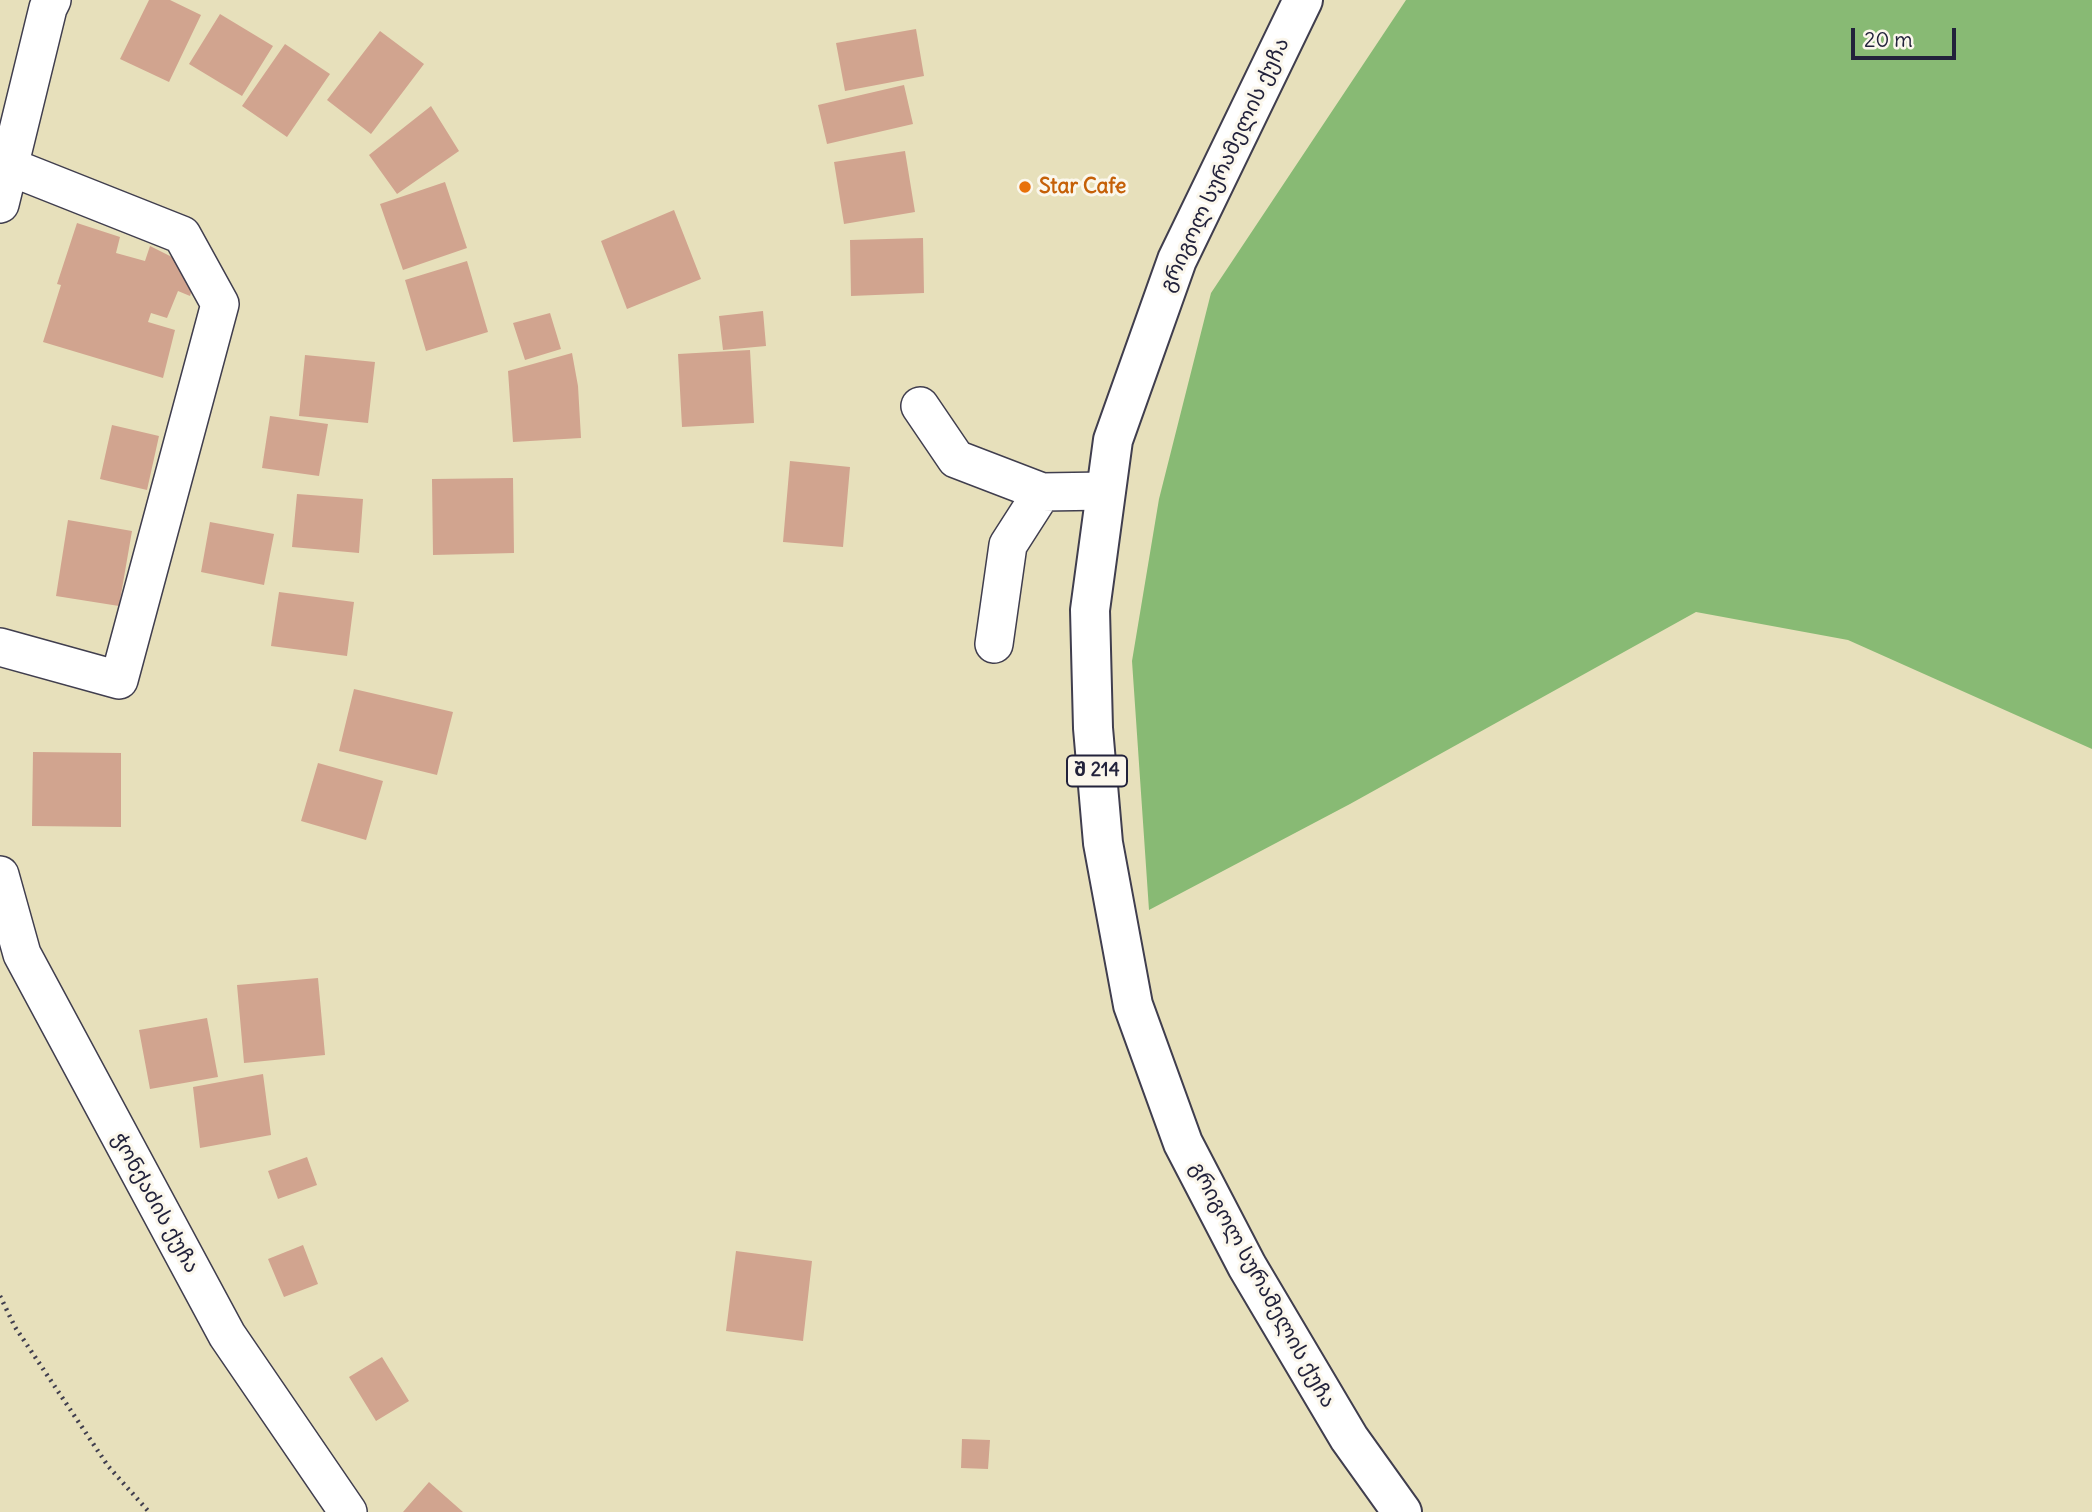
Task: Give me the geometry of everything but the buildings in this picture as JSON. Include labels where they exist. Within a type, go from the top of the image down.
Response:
[{"type":"main road","name":"გრიგოლ სურამელის ქუჩა","points":[[1303,0],[1177,260],[1113,440],[1090,610],[1093,728],[1103,843],[1133,1005],[1183,1143],[1247,1266],[1349,1438],[1402,1512]]},
{"type":"street","points":[[0,204],[46,3]]},
{"type":"street","points":[[0,647],[119,680],[220,304],[182,235],[8,166]]},
{"type":"street","points":[[920,406],[956,459],[1042,492],[1106,491]]},
{"type":"street","points":[[994,644],[1008,545],[1042,492]]},
{"type":"street","name":"ჭონქაძის ქუჩა","points":[[0,875],[22,954],[220,1323],[348,1512]]},
{"type":"path","points":[[0,1296],[15,1327],[108,1466],[149,1512]]},
{"type":"green space","points":[[1406,0],[2092,0],[2092,749],[1848,640],[1696,612],[1350,804],[1149,910],[1132,661],[1159,499],[1211,293]]},
{"type":"place","name":"Star Cafe","points":[[1025,187]]}]
